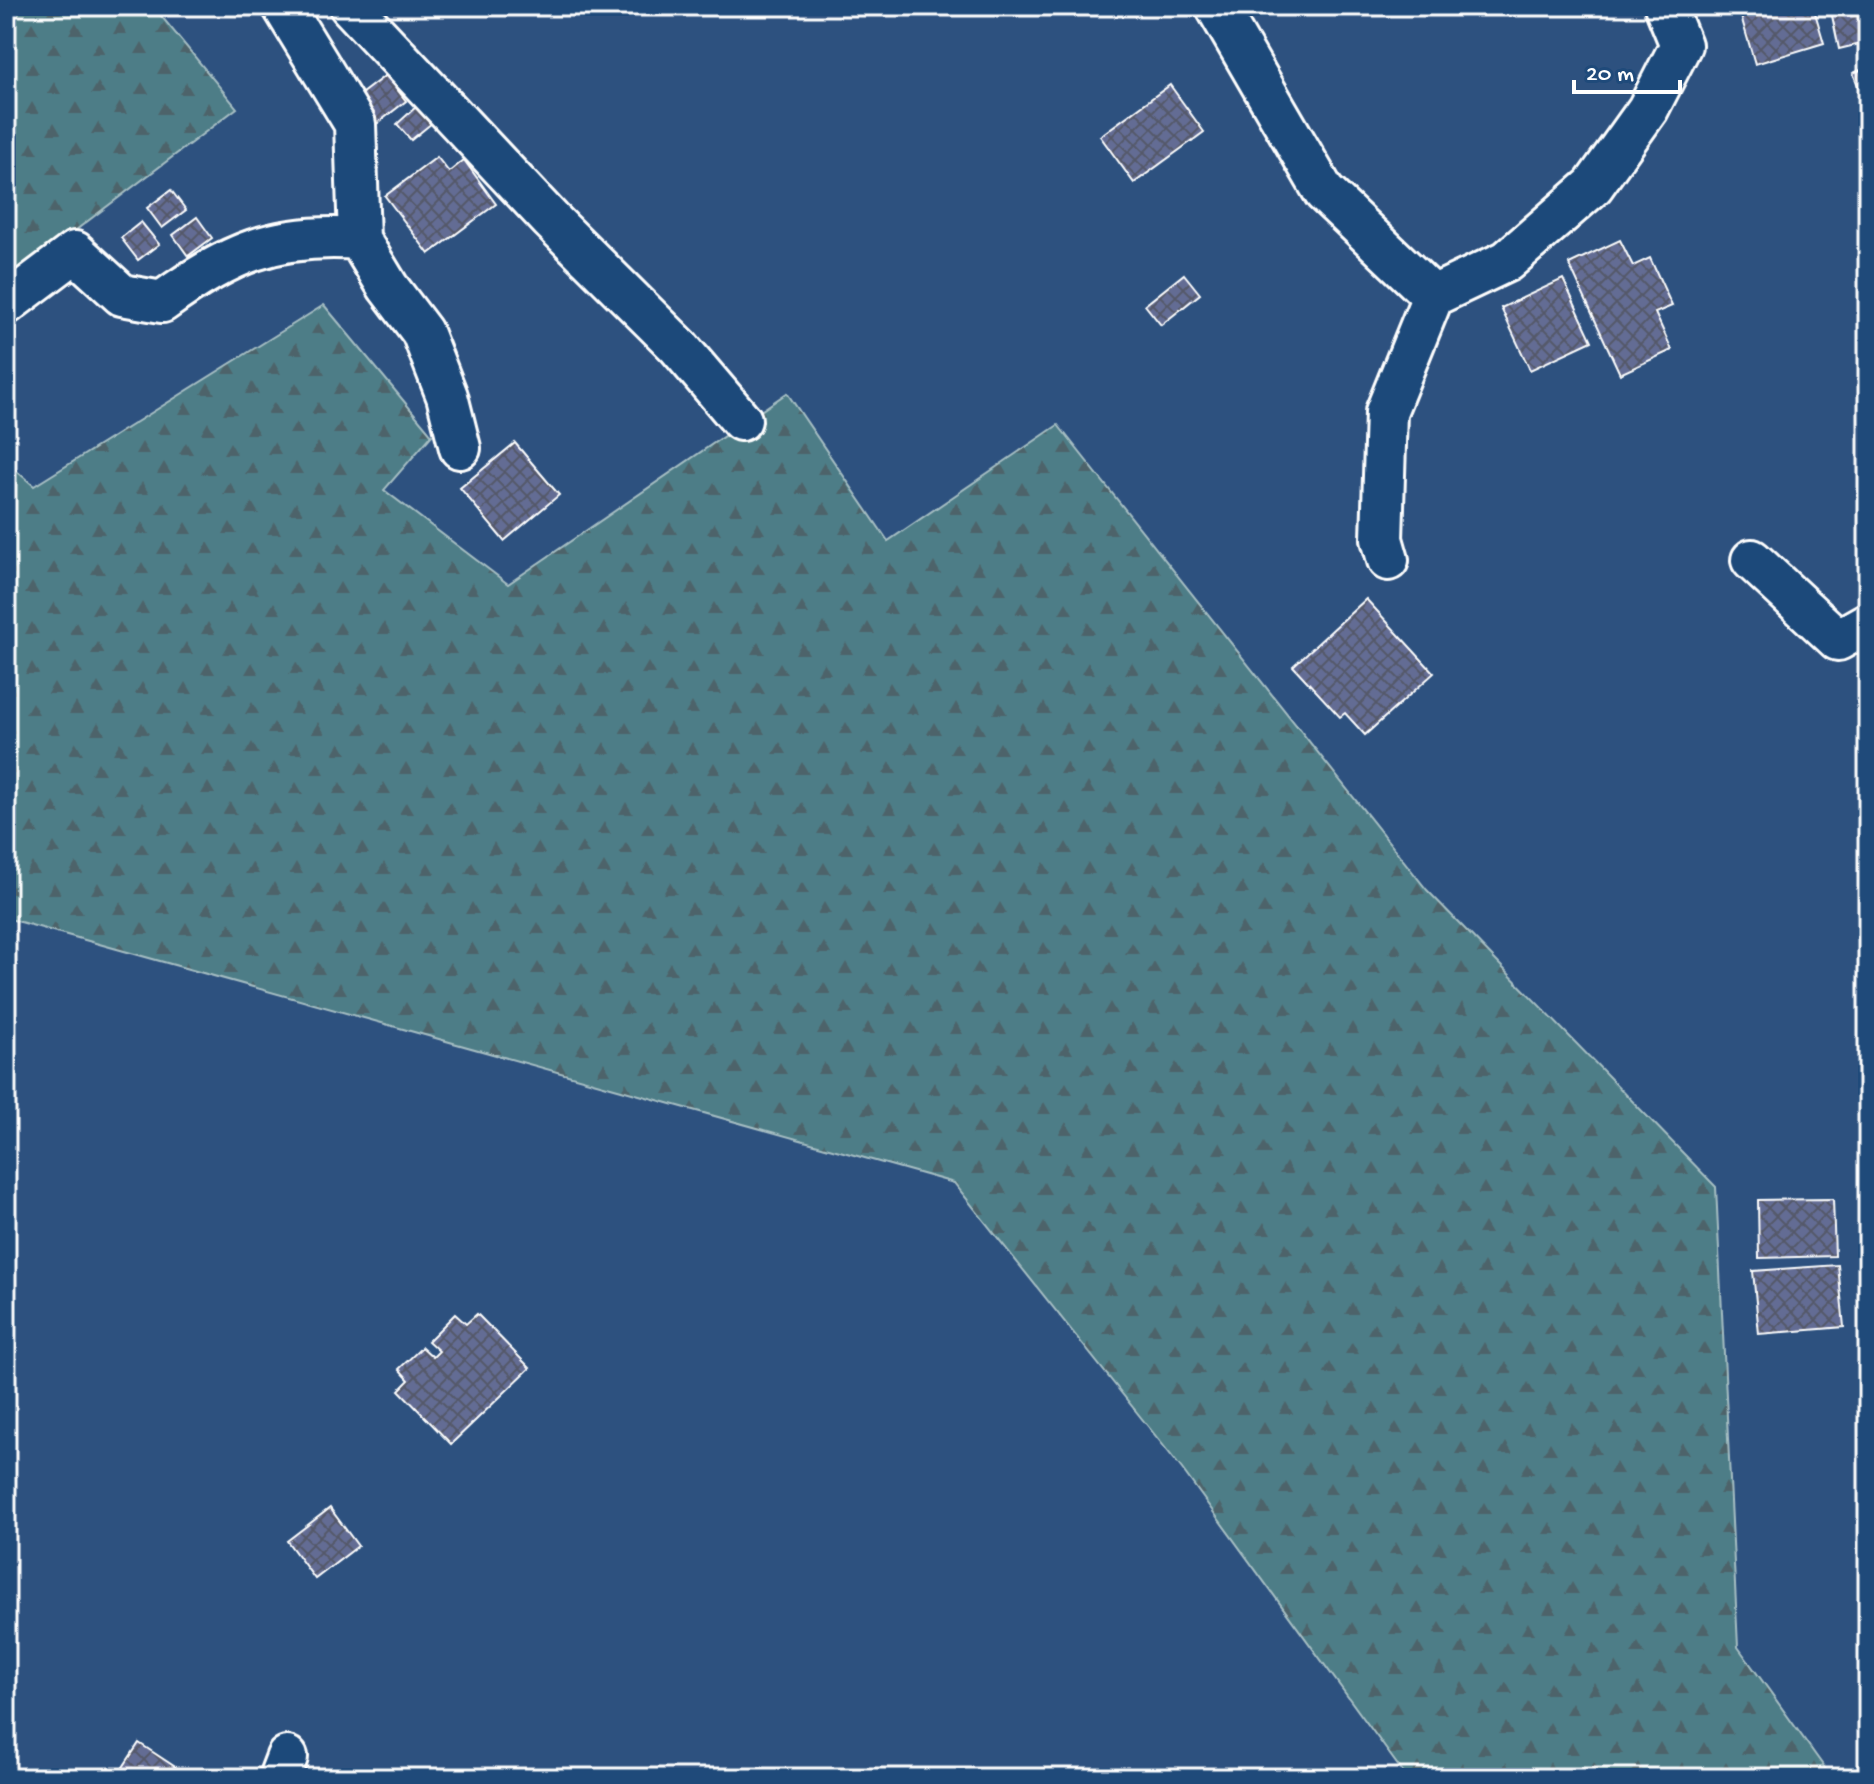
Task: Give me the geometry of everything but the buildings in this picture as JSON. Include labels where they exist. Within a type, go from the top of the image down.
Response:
[{"type":"street","points":[[283,6],[355,124],[359,239],[388,287],[422,332],[447,396],[460,448]]},
{"type":"street","points":[[350,6],[551,220],[678,346],[741,420]]},
{"type":"street","points":[[1216,6],[1324,192],[1433,296]]},
{"type":"street","points":[[1388,560],[1382,539],[1386,412],[1433,296],[1507,261],[1593,186],[1648,109],[1681,45],[1665,6]]},
{"type":"street","points":[[6,304],[75,252],[122,295],[162,302],[205,270],[262,246],[319,236],[359,239]]},
{"type":"street","points":[[1752,560],[1838,640],[1868,623]]},
{"type":"green space","points":[[6,6],[153,6],[237,108],[6,283]]},
{"type":"green space","points":[[324,305],[432,435],[384,490],[508,584],[787,393],[888,541],[1058,425],[1427,890],[1716,1187],[1738,1647],[1832,1778],[1407,1778],[1182,1469],[954,1183],[6,918],[6,462],[34,486]]}]
